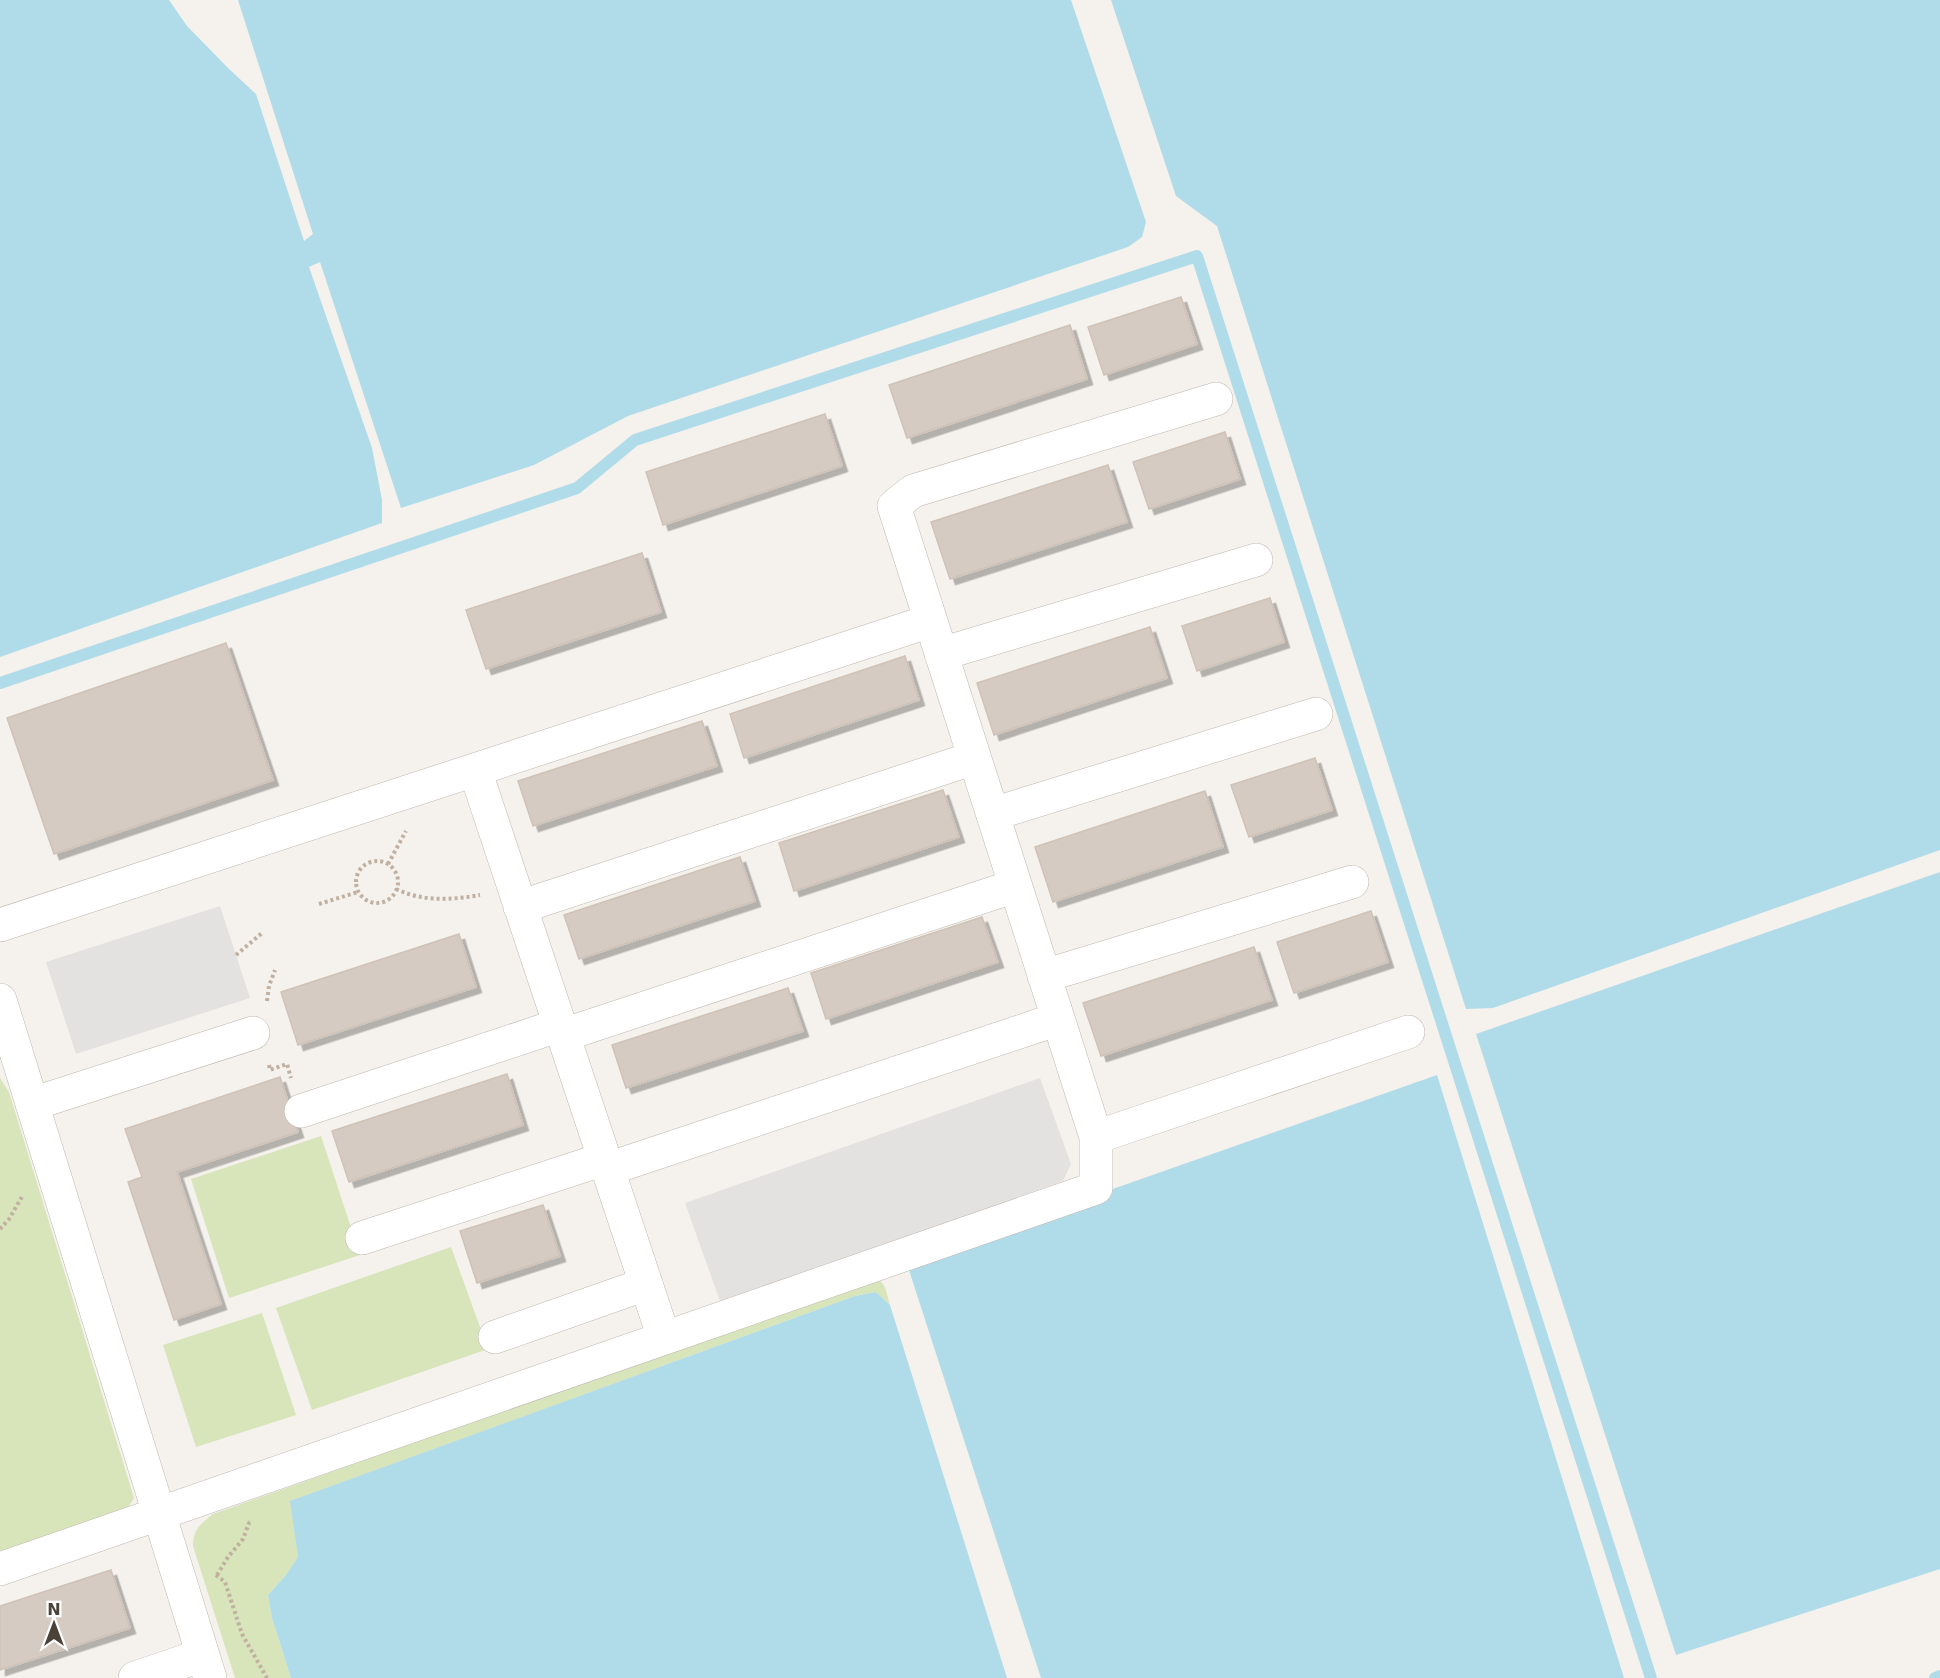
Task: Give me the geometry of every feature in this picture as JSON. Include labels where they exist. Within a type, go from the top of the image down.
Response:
[{"type":"street","points":[[0,1569],[1096,1188],[1096,1137],[894,506],[913,490],[1216,399]]},
{"type":"street","points":[[941,654],[1256,560]]},
{"type":"street","points":[[0,925],[930,621]]},
{"type":"street","points":[[993,814],[1316,714]]},
{"type":"street","points":[[517,898],[975,758]]},
{"type":"street","points":[[475,770],[664,1338]]},
{"type":"street","points":[[1044,976],[1352,882]]},
{"type":"street","points":[[301,1110],[1016,886]]},
{"type":"street","points":[[0,1000],[7,1046],[32,1104],[207,1666],[135,1678]]},
{"type":"street","points":[[362,1238],[606,1164],[1058,1018]]},
{"type":"street","points":[[1096,1137],[1408,1032]]},
{"type":"street","points":[[32,1104],[253,1033]]},
{"type":"street","points":[[495,1337],[646,1284]]},
{"type":"path","points":[[375,861],[388,864],[396,875],[396,889],[388,899],[375,903],[368,901],[358,892],[356,886],[358,872],[362,867],[375,861]]},
{"type":"path","points":[[396,889],[422,898],[517,898]]},
{"type":"path","points":[[319,904],[358,892]]},
{"type":"path","points":[[236,955],[262,933]]},
{"type":"path","points":[[217,1575],[243,1539],[249,1523],[261,1515],[268,1504],[265,1477]]},
{"type":"green space","points":[[0,1078],[9,1092],[134,1498],[124,1514],[0,1555]]},
{"type":"green space","points":[[321,1136],[360,1255],[229,1298],[191,1179]]},
{"type":"green space","points":[[451,1247],[488,1349],[312,1410],[276,1308]]},
{"type":"green space","points":[[875,1279],[884,1285],[890,1305],[876,1292],[855,1296],[291,1501],[298,1557],[268,1595],[272,1618],[291,1678],[235,1678],[193,1546],[196,1531],[213,1514]]},
{"type":"green space","points":[[262,1313],[296,1415],[196,1447],[163,1345]]},
{"type":"shaded area","points":[[220,906],[250,998],[76,1054],[46,962]]},
{"type":"shaded area","points":[[1040,1078],[1071,1164],[1063,1181],[720,1301],[685,1203]]},
{"type":"water","points":[[0,0],[169,0],[187,26],[256,94],[304,241],[313,234],[238,0],[1071,0],[1146,222],[1142,237],[1128,247],[628,416],[534,465],[401,508],[320,262],[309,267],[372,448],[382,500],[382,523],[0,657]]},
{"type":"water","points":[[1111,0],[1940,0],[1940,850],[1493,1008],[1466,1009],[1217,226],[1176,196]]},
{"type":"water","points":[[1940,872],[1940,1569],[1676,1655],[1476,1034]]},
{"type":"water","points":[[1437,1075],[1624,1678],[1041,1678],[908,1267],[914,1259]]},
{"type":"water","points":[[876,1292],[890,1305],[1007,1678],[291,1678],[272,1618],[268,1595],[298,1557],[290,1501],[855,1296]]},
{"type":"building","points":[[1181,297],[1197,344],[1104,375],[1088,327]]},
{"type":"building","points":[[1070,325],[1087,379],[907,438],[889,385]]},
{"type":"building","points":[[825,414],[842,466],[663,525],[646,472]]},
{"type":"building","points":[[1225,432],[1240,479],[1149,509],[1133,462]]},
{"type":"building","points":[[1108,465],[1127,522],[950,579],[931,522]]},
{"type":"building","points":[[642,553],[661,612],[486,669],[466,610]]},
{"type":"building","points":[[1270,598],[1284,642],[1197,671],[1182,626]]},
{"type":"building","points":[[1150,627],[1167,678],[994,735],[977,683]]},
{"type":"building","points":[[226,643],[273,780],[54,854],[7,718]]},
{"type":"building","points":[[905,656],[919,700],[744,758],[730,714]]},
{"type":"building","points":[[702,721],[717,766],[533,826],[518,781]]},
{"type":"building","points":[[1315,758],[1332,810],[1249,837],[1231,785]]},
{"type":"building","points":[[943,790],[959,837],[794,891],[779,843]]},
{"type":"building","points":[[1205,791],[1223,847],[1053,902],[1035,847]]},
{"type":"building","points":[[740,857],[755,901],[579,959],[564,915]]},
{"type":"building","points":[[1371,911],[1388,962],[1294,993],[1277,942]]},
{"type":"building","points":[[982,917],[998,962],[826,1019],[811,973]]},
{"type":"building","points":[[459,934],[476,987],[298,1045],[281,992]]},
{"type":"building","points":[[1254,947],[1272,1000],[1101,1056],[1083,1003]]},
{"type":"building","points":[[788,988],[803,1031],[626,1088],[612,1045]]},
{"type":"building","points":[[507,1074],[523,1125],[349,1182],[332,1131]]},
{"type":"building","points":[[280,1077],[298,1132],[177,1172],[221,1304],[174,1320],[128,1182],[142,1177],[125,1129]]},
{"type":"building","points":[[543,1205],[560,1256],[477,1283],[460,1231]]},
{"type":"building","points":[[111,1570],[130,1628],[0,1670],[0,1606]]},
{"type":"waterway","points":[[0,683],[577,488],[635,440],[1197,256],[1651,1678]]},
{"type":"waterway","points":[[1935,1678],[1940,1676]]}]
